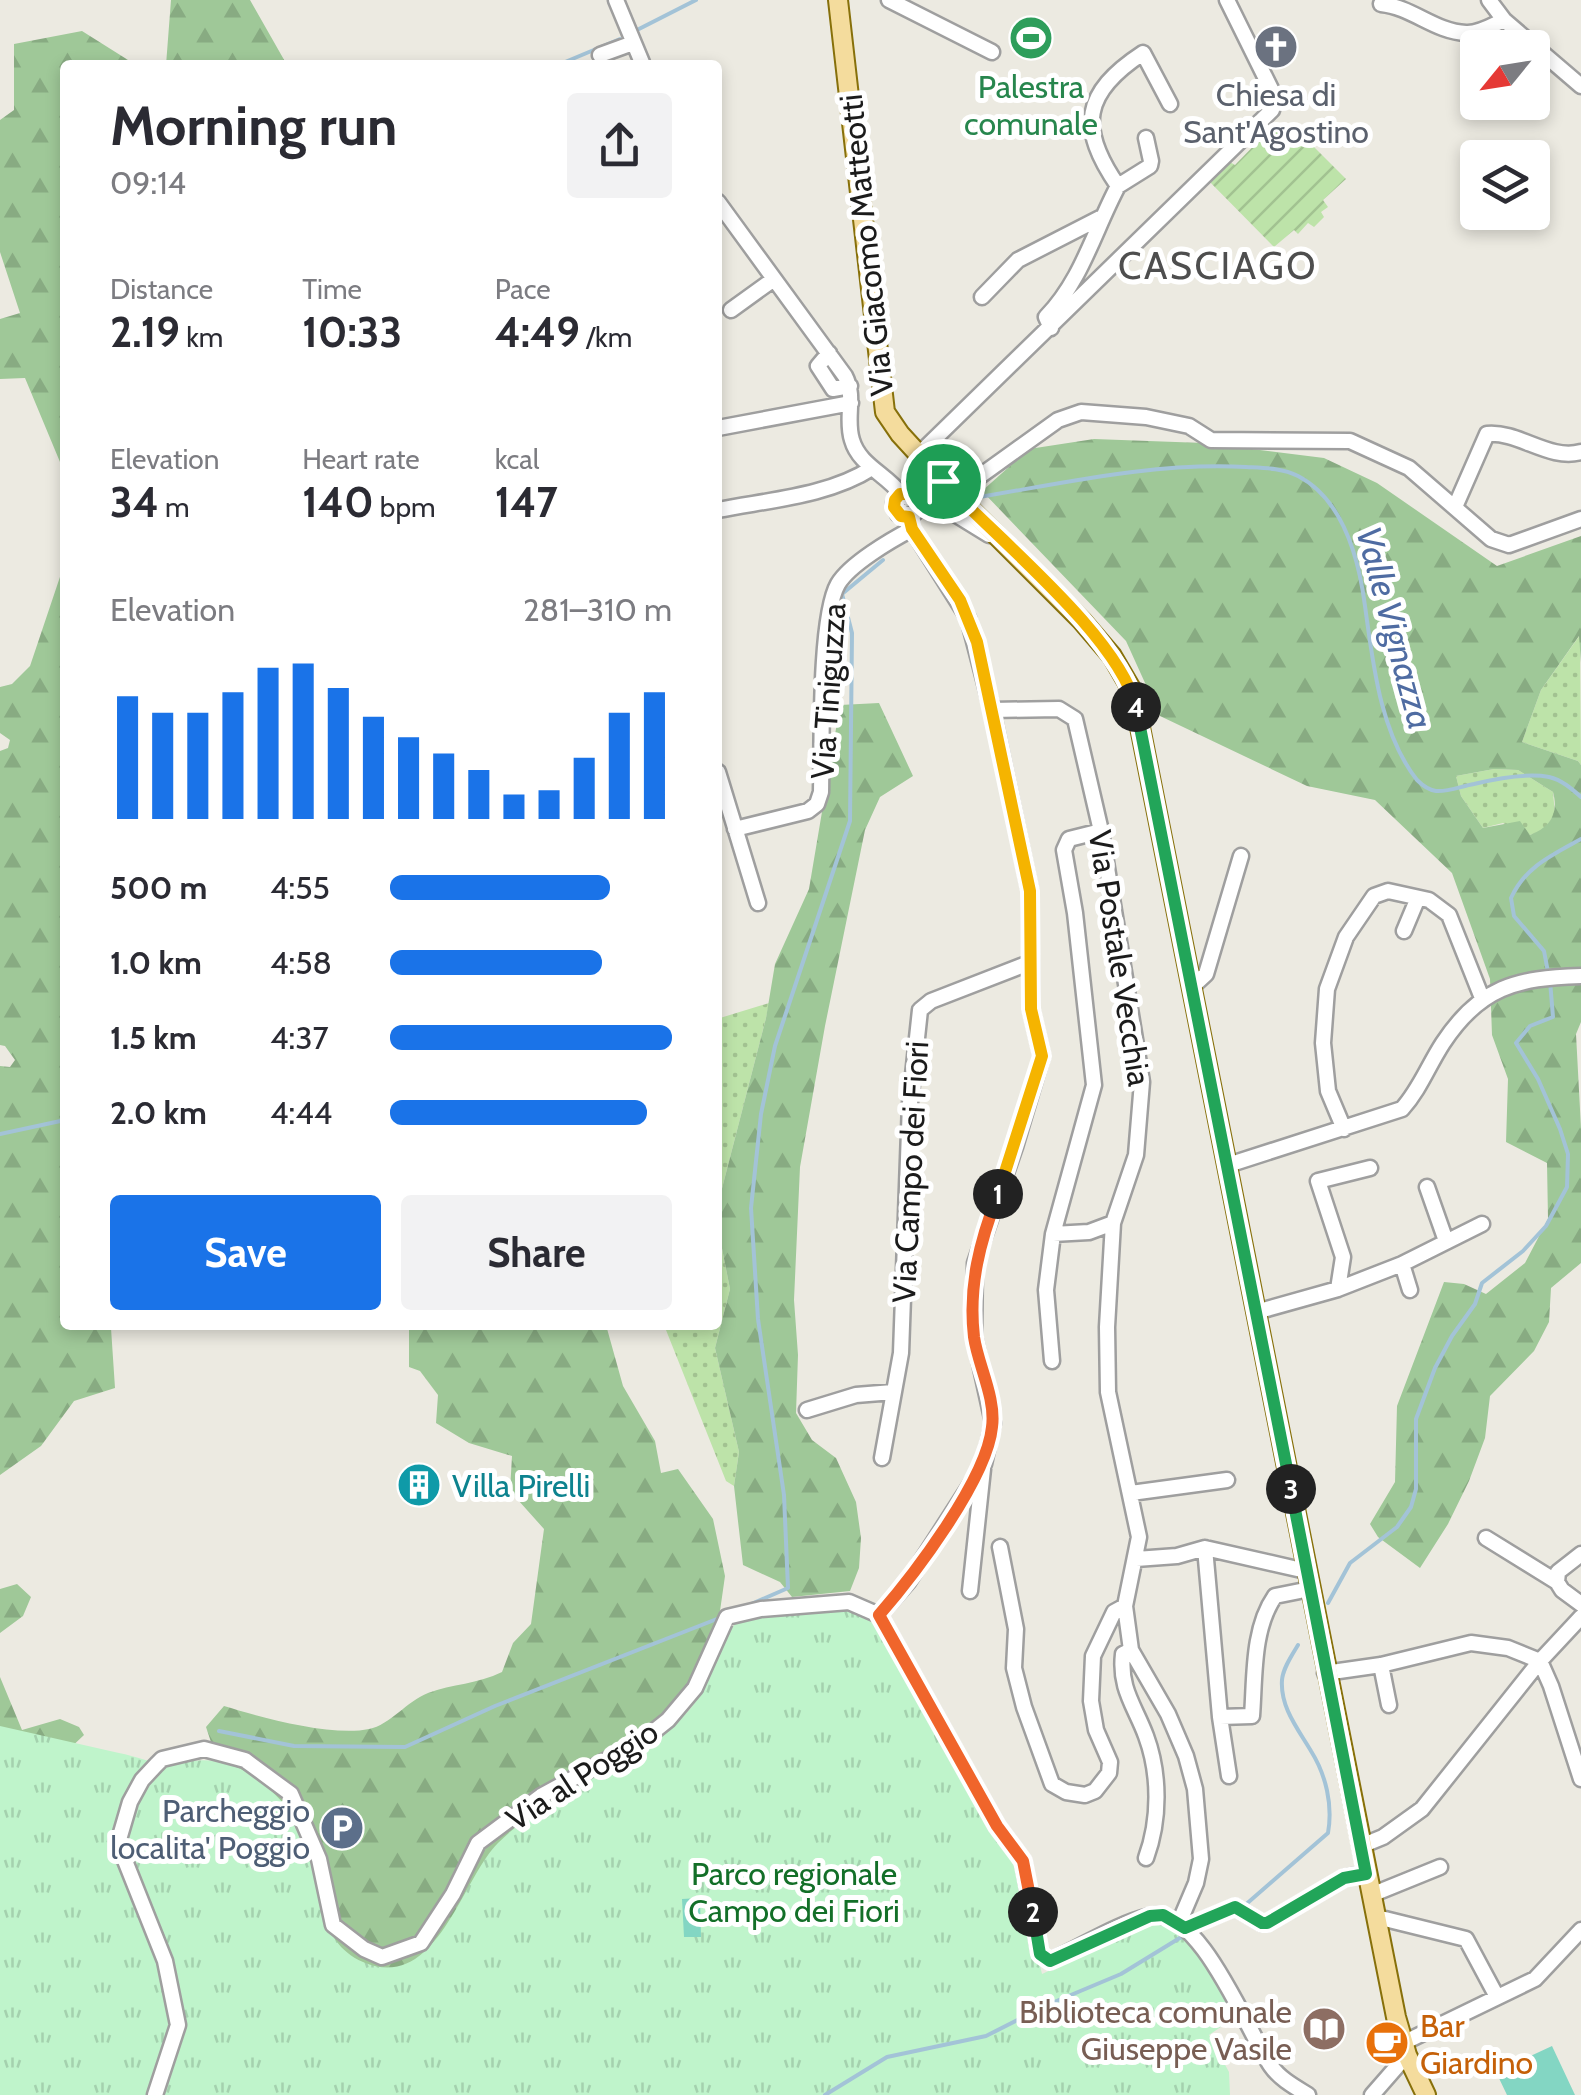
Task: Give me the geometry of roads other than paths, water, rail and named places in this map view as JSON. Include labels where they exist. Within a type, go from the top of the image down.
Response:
[{"type":"main road","name":"Via Giacomo Matteotti","points":[[838,0],[883,405],[889,420],[949,488],[1112,656],[1133,692],[1366,1874],[1405,2049],[1426,2095]]},
{"type":"street","points":[[616,0],[641,60]]},
{"type":"street","points":[[888,0],[992,52]]},
{"type":"street","points":[[918,454],[1272,110],[1275,97],[1227,0]]},
{"type":"street","points":[[1488,0],[1504,20],[1581,86]]},
{"type":"street","points":[[1381,4],[1398,6],[1446,29],[1469,34],[1504,20]]},
{"type":"street","points":[[600,55],[633,43]]},
{"type":"street","points":[[1118,186],[1098,157],[1090,132],[1090,108],[1099,93],[1124,65],[1142,54],[1170,104]]},
{"type":"street","points":[[1051,328],[1046,317],[1087,260],[1100,218],[1118,186],[1150,166],[1146,138]]},
{"type":"street","points":[[722,208],[828,353],[818,366],[833,390],[850,386],[852,440],[860,457],[900,494]]},
{"type":"street","points":[[982,297],[1018,260],[1100,218]]},
{"type":"street","points":[[730,310],[774,279]]},
{"type":"street","points":[[722,427],[851,402]]},
{"type":"street","points":[[917,512],[1058,420],[1081,412],[1146,417],[1189,426],[1211,440],[1350,442],[1409,468],[1491,539],[1510,545],[1581,519]]},
{"type":"street","points":[[1455,507],[1487,434],[1503,433],[1536,447],[1581,452]]},
{"type":"street","points":[[722,509],[786,500],[856,478],[872,468]]},
{"type":"street","points":[[900,494],[894,503],[901,516],[950,511],[1012,552]]},
{"type":"street","points":[[900,494],[912,494],[968,618],[992,710],[1030,891],[1031,1009],[1042,1056],[1016,1147],[975,1263],[974,1336],[993,1423],[984,1464],[970,1591]]},
{"type":"street","name":"Via Tiniguzza","points":[[735,829],[808,811],[817,804],[821,792],[829,620],[836,588],[917,512]]},
{"type":"street","name":"Via Postale Vecchia","points":[[992,710],[1059,708],[1070,714],[1078,726],[1100,831],[1142,1082],[1136,1155],[1114,1224],[1106,1326],[1108,1392],[1140,1537],[1125,1606],[1131,1650],[1168,1714],[1195,1789],[1201,1859],[1182,1925]]},
{"type":"street","points":[[722,785],[758,904]]},
{"type":"street","points":[[1052,1361],[1046,1290],[1053,1234],[1094,1085],[1064,846],[1072,838],[1100,831]]},
{"type":"street","points":[[1193,986],[1206,974],[1240,856]]},
{"type":"street","points":[[1344,1129],[1328,1091],[1323,1043],[1327,989],[1346,937],[1374,896],[1388,891],[1429,900],[1449,915],[1482,998]]},
{"type":"street","points":[[1404,931],[1416,900]]},
{"type":"street","name":"Via Campo dei Fiori","points":[[882,1458],[901,1353],[910,1103],[920,1010],[931,1000],[1029,963]]},
{"type":"street","points":[[1228,1165],[1402,1109],[1419,1090],[1442,1045],[1473,1003],[1521,981],[1581,976]]},
{"type":"street","points":[[1338,1290],[1344,1258],[1318,1181],[1370,1168]]},
{"type":"street","points":[[1427,1187],[1446,1241]]},
{"type":"street","points":[[1053,1234],[1088,1232],[1114,1224]]},
{"type":"street","points":[[1256,1312],[1338,1290],[1402,1264],[1482,1224]]},
{"type":"street","points":[[1402,1264],[1410,1290]]},
{"type":"street","points":[[807,1410],[856,1395],[894,1392]]},
{"type":"street","points":[[984,1464],[908,1582],[879,1615],[997,1826],[1023,1861],[1040,1954],[1050,1961],[1150,1916],[1163,1915],[1182,1925],[1207,1953],[1274,2070],[1308,2095]]},
{"type":"street","points":[[1131,1493],[1227,1480]]},
{"type":"street","points":[[1486,1538],[1557,1582],[1581,1604]]},
{"type":"street","name":"Via Postale Vecchia","points":[[1000,1547],[1016,1629],[1014,1668],[1024,1707],[1052,1784],[1066,1792],[1095,1791],[1109,1773],[1110,1762],[1096,1730],[1091,1701],[1093,1656],[1114,1612],[1125,1606]]},
{"type":"street","points":[[1205,1548],[1220,1717],[1230,1776]]},
{"type":"street","points":[[1136,1558],[1177,1556],[1205,1548],[1308,1580]]},
{"type":"street","points":[[1557,1582],[1558,1572],[1581,1554]]},
{"type":"street","points":[[1220,1717],[1252,1716],[1264,1611],[1275,1596],[1308,1580]]},
{"type":"street","name":"Via al Poggio","points":[[155,2095],[178,2025],[165,1961],[118,1843],[130,1802],[142,1780],[162,1760],[204,1749],[245,1760],[290,1794],[318,1859],[333,1926],[382,1957],[421,1943],[454,1894],[478,1843],[541,1796],[643,1740],[668,1720],[695,1688],[727,1617],[762,1609],[849,1602],[879,1615]]},
{"type":"street","points":[[1361,1846],[1383,1838],[1422,1808],[1540,1661],[1581,1617]]},
{"type":"street","points":[[1325,1673],[1381,1665],[1471,1643],[1508,1648],[1540,1661],[1581,1779]]},
{"type":"street","name":"Via Postale Vecchia","points":[[1131,1650],[1123,1654],[1122,1669],[1130,1705],[1146,1734],[1158,1784],[1152,1843],[1146,1858]]},
{"type":"street","points":[[1381,1665],[1389,1705]]},
{"type":"street","points":[[1371,1895],[1440,1867]]},
{"type":"street","points":[[1182,1925],[1235,1907],[1262,1923],[1278,1918],[1344,1878],[1366,1874]]},
{"type":"street","points":[[1377,1920],[1466,1938],[1496,1996]]},
{"type":"street","points":[[1372,2095],[1405,2049],[1496,1996],[1535,1979],[1581,1930]]},
{"type":"waterway","points":[[637,30],[696,0]]},
{"type":"waterway","points":[[570,60],[620,39]]},
{"type":"waterway","name":"Valle Vignazza","points":[[974,498],[1178,468],[1259,468],[1298,476],[1327,500],[1346,533],[1362,588],[1386,719],[1417,780],[1441,791],[1541,776],[1558,780],[1581,797]]},
{"type":"waterway","points":[[749,1605],[788,1588],[784,1495],[758,1319],[751,1208],[761,1114],[775,1046],[850,821],[852,633],[842,594],[883,560]]},
{"type":"waterway","points":[[1548,972],[1544,951],[1514,916],[1511,898],[1532,870],[1581,839]]},
{"type":"waterway","points":[[1328,1603],[1350,1563],[1397,1527],[1411,1507],[1416,1489],[1416,1419],[1435,1368],[1475,1304],[1482,1283],[1523,1251],[1546,1226],[1567,1187],[1568,1154],[1560,1129],[1538,1079],[1516,1043],[1530,1026],[1553,1017],[1550,981]]},
{"type":"waterway","points":[[0,1134],[60,1121]]},
{"type":"waterway","points":[[219,1731],[294,1746],[405,1747],[495,1706],[722,1617]]},
{"type":"waterway","points":[[1244,1906],[1328,1833],[1330,1812],[1324,1780],[1291,1717],[1282,1690],[1284,1671],[1298,1645]]},
{"type":"waterway","points":[[825,2095],[887,2057],[986,2036],[1121,1974],[1183,1936]]},
{"type":"place","name":"Palestra comunale","points":[[1031,38]]},
{"type":"place","name":"Chiesa di Sant'Agostino","points":[[1276,47]]},
{"type":"place","name":"Villa Pirelli","points":[[419,1485]]},
{"type":"place","name":"Parcheggio localita' Poggio","points":[[342,1828]]},
{"type":"place","name":"Biblioteca comunale Giuseppe Vasile","points":[[1324,2029]]},
{"type":"place","name":"Bar Giardino","points":[[1387,2043]]},
{"type":"district","name":"CASCIAGO","points":[[1218,265]]},
{"type":"park label","name":"Parco regionale Campo dei Fiori","points":[[794,1892]]}]
